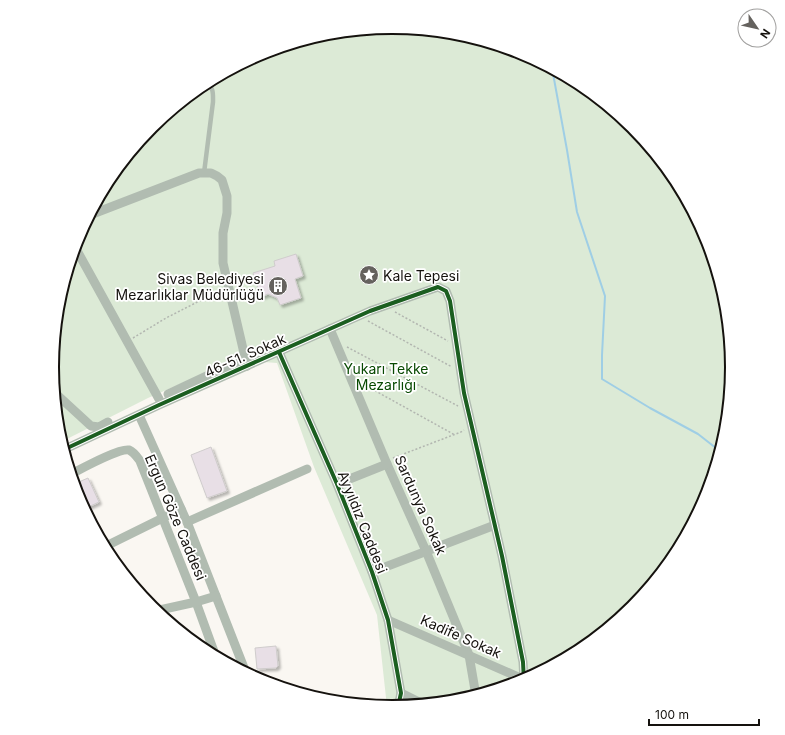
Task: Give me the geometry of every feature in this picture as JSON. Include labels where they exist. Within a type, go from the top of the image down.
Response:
[{"type":"street","points":[[98,212],[198,173],[211,173],[222,180],[227,196],[223,233],[223,263],[247,366]]},
{"type":"street","points":[[79,254],[159,399]]},
{"type":"street","name":"46-51. Sokak","points":[[68,447],[359,315],[438,287],[443,289],[449,296],[456,345]]},
{"type":"street","name":"Sardunya Sokak","points":[[330,328],[469,655],[475,691]]},
{"type":"street","points":[[456,345],[469,415],[495,525],[521,654],[523,675]]},
{"type":"street","name":"Ayyıldız Caddesi","points":[[279,352],[372,572],[388,620],[401,693],[399,701]]},
{"type":"street","name":"46-51. Sokak","points":[[61,398],[91,426],[99,427],[234,363],[247,366]]},
{"type":"street","name":"Ergun Göze Caddesi","points":[[139,415],[181,509],[243,666]]},
{"type":"street","name":"Ergun Göze Caddesi","points":[[76,472],[118,451],[129,450],[136,455],[140,461],[213,648]]},
{"type":"street","points":[[336,484],[387,462]]},
{"type":"street","points":[[186,522],[307,469]]},
{"type":"street","points":[[110,544],[181,509]]},
{"type":"street","points":[[372,572],[495,525]]},
{"type":"street","points":[[164,609],[216,596]]},
{"type":"street","name":"Kadife Sokak","points":[[388,620],[517,677]]},
{"type":"street","points":[[401,693],[415,700]]},
{"type":"lane","points":[[204,173],[213,102],[213,90],[211,88]]},
{"type":"path","points":[[127,342],[166,318],[229,286]]},
{"type":"path","points":[[384,305],[456,345]]},
{"type":"path","points":[[359,315],[461,372]]},
{"type":"path","points":[[336,342],[469,415],[463,430],[455,435],[387,462]]},
{"type":"path","points":[[351,377],[455,435]]},
{"type":"green space","name":"Yukarı Tekke Mezarlığı","points":[[392,34],[458,40],[479,45],[520,59],[540,68],[578,90],[596,103],[628,132],[657,164],[670,182],[692,220],[701,240],[715,281],[720,302],[726,368],[720,433],[715,454],[701,495],[692,515],[670,553],[657,571],[628,603],[596,632],[578,645],[540,667],[520,676],[479,690],[458,695],[414,700],[386,701],[377,615],[314,467],[277,363],[235,360],[148,398],[66,439],[62,411],[59,368],[62,324],[70,281],[84,240],[93,220],[115,182],[128,164],[157,132],[189,103],[207,90],[245,68],[285,52],[327,40]]},
{"type":"building","name":"Sivas Belediyesi Mezarlıklar Müdürlüğü","points":[[296,254],[303,276],[295,279],[301,298],[280,305],[277,298],[268,294],[261,297],[253,273],[275,266],[274,261]]},
{"type":"building","points":[[211,447],[227,491],[207,498],[191,455]]},
{"type":"building","points":[[88,478],[99,502],[89,507],[79,482]]},
{"type":"building","points":[[276,646],[278,666],[276,668],[257,669],[255,648]]},
{"type":"waterway","points":[[553,76],[577,212],[605,296],[602,379],[650,408],[698,434],[716,448]]},
{"type":"cycle path","points":[[68,447],[159,405],[370,311],[438,287],[446,291],[450,301],[464,393],[502,556],[523,662],[524,674]]},
{"type":"cycle path","points":[[279,352],[337,484],[372,572],[388,620],[401,693],[399,701]]},
{"type":"place","name":"Kale Tepesi","points":[[369,275]]},
{"type":"place","name":"Sivas Belediyesi Mezarlıklar Müdürlüğü","points":[[278,286]]}]
